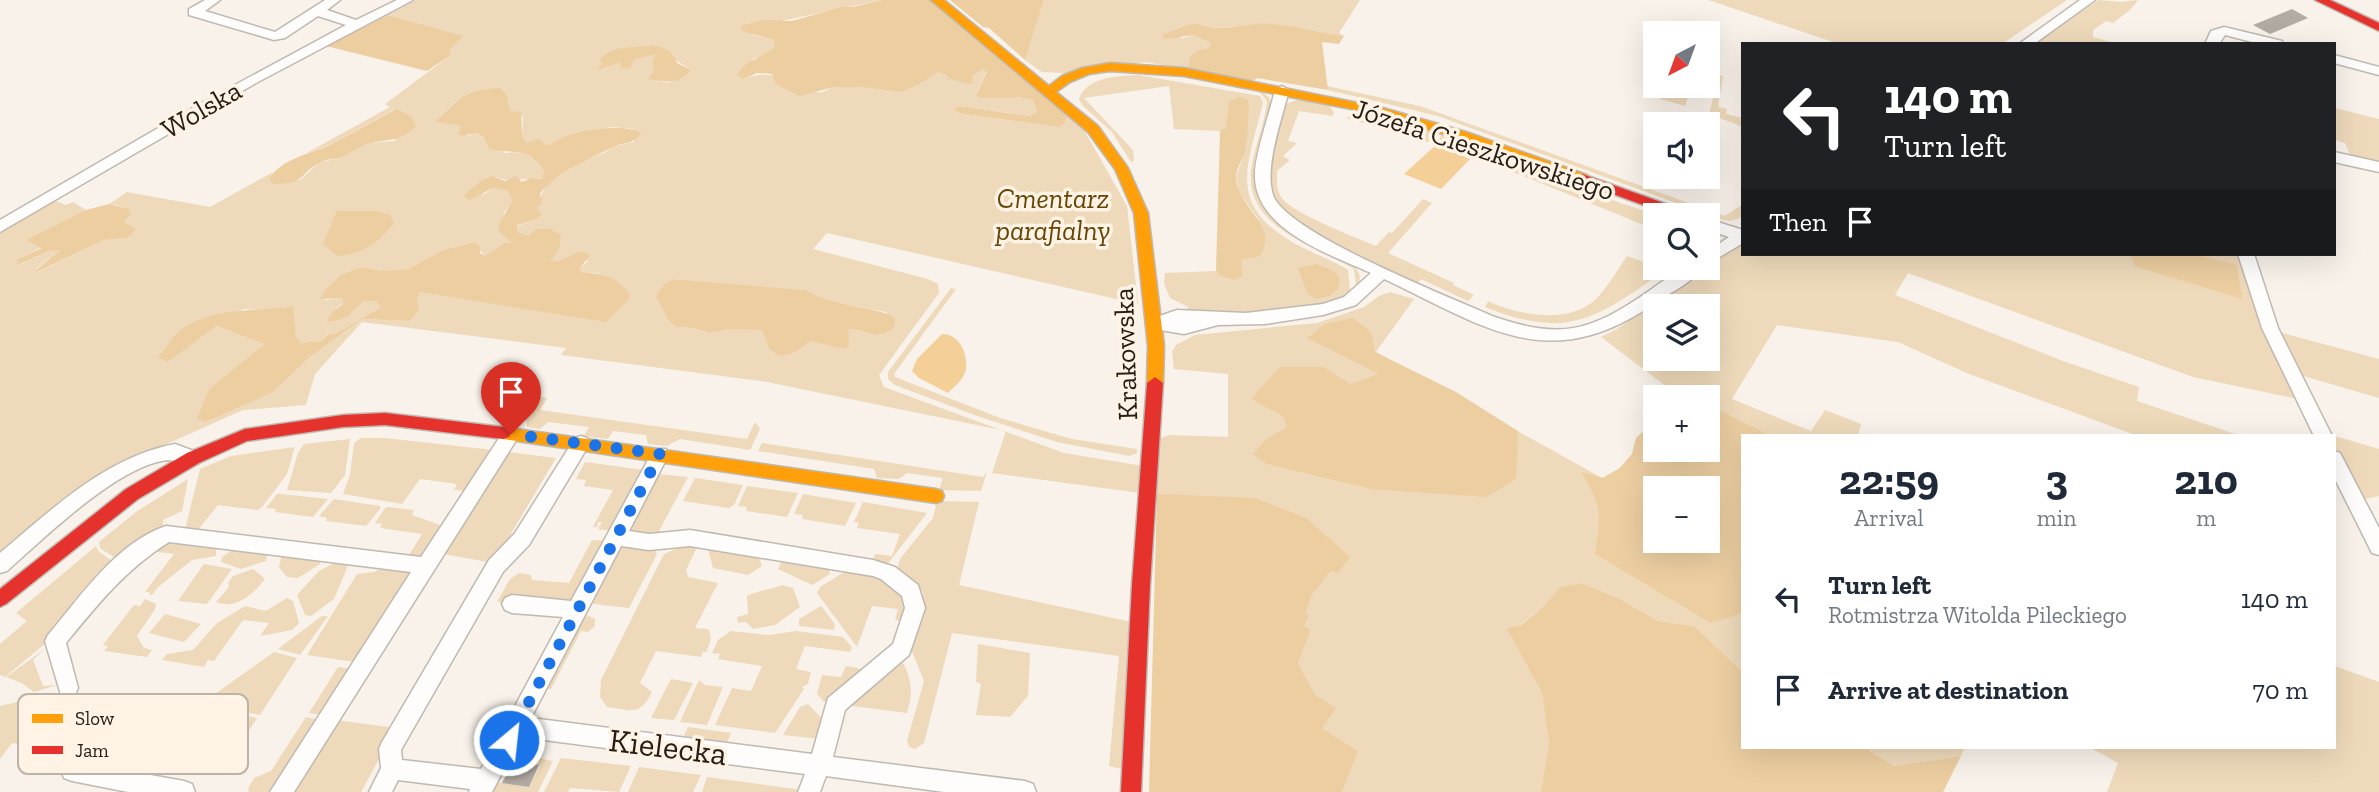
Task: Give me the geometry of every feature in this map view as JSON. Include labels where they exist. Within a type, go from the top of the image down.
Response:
[{"type":"street","points":[[214,0],[194,12],[274,36],[280,35],[334,0]]},
{"type":"street","name":"Wolska","points":[[0,227],[184,118],[407,0]]},
{"type":"street","name":"Krakowska","points":[[937,0],[1093,129],[1109,148],[1141,213],[1154,324],[1154,428],[1141,584],[1130,792]]},
{"type":"street","points":[[2028,42],[2090,0]]},
{"type":"street","points":[[2322,0],[2379,27]]},
{"type":"street","points":[[317,11],[358,25]]},
{"type":"street","points":[[2213,42],[2216,34],[2224,31],[2270,42]]},
{"type":"street","points":[[2336,60],[2379,71]]},
{"type":"street","name":"Józefa Cieszkowskiego","points":[[1049,92],[1066,79],[1116,66],[1151,67],[1282,90],[1429,125],[1650,203]]},
{"type":"street","points":[[1282,90],[1262,174],[1266,197],[1278,215],[1296,230],[1382,272],[1508,329],[1562,338],[1588,334],[1604,327],[1676,280]]},
{"type":"street","points":[[2336,157],[2379,167]]},
{"type":"street","points":[[1720,229],[1741,236]]},
{"type":"street","points":[[1720,251],[1741,237]]},
{"type":"street","points":[[2247,256],[2270,328],[2322,434]]},
{"type":"street","points":[[1154,324],[1184,328],[1218,319],[1327,310],[1349,302],[1382,272]]},
{"type":"street","points":[[0,599],[132,494],[193,458],[245,435],[343,421],[385,419],[511,434],[936,496]]},
{"type":"street","points":[[281,792],[511,434]]},
{"type":"street","points":[[380,792],[393,769],[390,749],[402,727],[496,566],[522,539],[581,443]]},
{"type":"street","points":[[0,565],[75,502],[126,466],[150,455],[168,451],[181,451],[193,458]]},
{"type":"street","points":[[393,769],[484,786],[660,454]]},
{"type":"street","points":[[2336,462],[2379,547]]},
{"type":"street","points":[[68,688],[55,641],[102,584],[133,555],[166,534],[426,566]]},
{"type":"street","points":[[616,537],[649,542],[690,538],[873,568],[888,573],[911,591],[915,608],[902,649],[835,705],[819,765],[808,792]]},
{"type":"street","points":[[512,604],[578,610]]},
{"type":"street","name":"Kielecka","points":[[516,726],[1025,792]]},
{"type":"street","points":[[88,774],[184,792]]},
{"type":"green space","name":"Cmentarz parafialny","points":[[416,0],[882,0],[781,21],[752,35],[775,40],[775,45],[762,57],[754,58],[744,79],[773,76],[820,93],[834,87],[901,92],[938,72],[972,76],[983,69],[987,71],[976,94],[1033,100],[1037,112],[1030,116],[961,106],[955,109],[958,113],[1058,127],[1067,116],[1084,130],[1127,206],[1138,304],[827,233],[813,249],[928,279],[938,284],[939,293],[879,375],[884,387],[1001,430],[767,382],[561,355],[566,348],[362,322],[315,374],[306,405],[243,410],[115,467],[0,555],[0,230],[51,199],[66,205],[73,202],[86,210],[27,240],[42,247],[18,259],[18,265],[49,251],[61,249],[36,269],[38,272],[104,240],[127,238],[134,228],[124,222],[131,214],[109,204],[127,192],[210,207],[273,172],[269,179],[300,180],[320,162],[341,158],[351,149],[371,143],[395,141],[395,109],[334,143],[305,154],[390,107],[385,104],[451,55],[448,50],[462,36],[388,15]],"holes":[[[652,45],[691,70],[668,83],[649,79],[654,71],[656,54],[646,54],[598,69],[605,54]],[[500,89],[507,95],[510,111],[523,117],[522,136],[527,143],[551,145],[583,132],[612,127],[634,129],[634,142],[615,146],[581,161],[547,184],[535,208],[541,213],[535,220],[517,226],[517,232],[557,263],[573,256],[588,261],[580,268],[581,272],[599,273],[606,321],[420,292],[410,321],[362,319],[310,357],[273,392],[208,396],[210,388],[266,344],[215,326],[168,362],[157,358],[168,347],[244,309],[270,310],[292,306],[296,337],[301,343],[321,341],[328,334],[335,334],[381,307],[376,301],[364,301],[353,312],[328,321],[332,312],[343,303],[342,298],[324,300],[362,267],[383,271],[408,269],[443,250],[473,242],[485,256],[504,243],[513,244],[501,234],[504,213],[512,201],[508,191],[493,188],[482,196],[493,176],[513,180],[542,179],[544,171],[527,155],[518,152],[505,153],[476,133],[468,136],[461,126],[436,122],[463,96]],[[674,279],[806,290],[818,299],[886,312],[894,328],[876,335],[847,329],[848,346],[811,341],[796,352],[769,349],[762,330],[730,329],[710,333],[694,328],[676,327],[669,321],[657,296]]]},
{"type":"green space","points":[[1044,0],[1360,0],[1339,33],[1344,36],[1274,24],[1215,28],[1194,23],[1180,39],[1194,35],[1210,43],[1209,48],[1198,50],[1188,69],[1145,62],[1065,76],[1063,73],[1042,72],[1025,60]]},
{"type":"green space","points":[[1708,0],[2067,0],[2005,42],[1833,42]]},
{"type":"green space","points":[[2099,0],[2138,0],[2113,23],[2106,21],[2093,30],[2093,37],[2112,42],[2037,42]]},
{"type":"green space","points":[[1138,75],[1260,96],[1263,102],[1248,169],[1251,201],[1259,215],[1273,229],[1301,247],[1348,270],[1350,289],[1353,291],[1314,306],[1272,312],[1187,312],[1188,307],[1170,298],[1164,283],[1165,273],[1216,271],[1219,275],[1239,266],[1241,260],[1259,257],[1258,218],[1239,193],[1236,177],[1246,149],[1247,123],[1228,119],[1226,129],[1220,131],[1174,129],[1169,86],[1084,98],[1133,150],[1134,161],[1131,162],[1112,132],[1083,106],[1079,99],[1088,86],[1095,82],[1112,77]]},
{"type":"green space","points":[[1327,86],[1420,106],[1643,186],[1643,189],[1689,203],[1676,203],[1438,116],[1328,90]]},
{"type":"green space","points":[[1257,89],[1269,97],[1271,102],[1257,159],[1258,193],[1265,208],[1277,223],[1296,237],[1355,267],[1360,276],[1359,286],[1356,285],[1354,269],[1286,233],[1259,207],[1252,190],[1251,170],[1267,101]]},
{"type":"green space","points":[[1303,98],[1328,103],[1334,113],[1332,116],[1299,111],[1288,141],[1297,143],[1283,156],[1290,160],[1277,171],[1278,189],[1282,198],[1310,217],[1376,246],[1389,232],[1392,233],[1423,199],[1432,203],[1388,253],[1474,295],[1468,301],[1421,279],[1417,284],[1331,245],[1291,218],[1277,202],[1269,175],[1275,134],[1283,105]]},
{"type":"green space","points":[[1659,98],[1688,98],[1685,106]]},
{"type":"green space","points":[[1713,98],[1719,98],[1718,107],[1727,109],[1726,114],[1741,118],[1741,126],[1720,118],[1720,112],[1710,112]]},
{"type":"green space","points":[[2336,108],[2379,119],[2379,165],[2352,159],[2345,143],[2336,140]]},
{"type":"green space","points":[[1359,111],[1439,132],[1428,142],[1346,118]]},
{"type":"green space","points":[[1443,133],[1478,146],[1476,150],[1517,167],[1643,211],[1643,225],[1474,156],[1436,144]]},
{"type":"green space","points":[[1741,205],[1741,218],[1730,221],[1720,219],[1720,214],[1725,216]]},
{"type":"green space","points":[[1741,244],[1741,256],[2242,256],[2257,309],[2298,399],[2193,377],[1908,273],[1895,295],[2063,361],[2139,387],[2137,401],[2235,434],[2133,434],[1969,374],[1898,342],[1777,325],[1732,399],[1811,431],[1825,410],[1861,424],[1858,434],[1741,434],[1741,670],[1694,626],[1658,621],[1618,598],[1581,583],[1560,587],[1543,607],[1520,625],[1506,628],[1542,693],[1549,743],[1541,792],[1342,792],[1357,751],[1322,728],[1316,696],[1298,663],[1311,630],[1304,626],[1312,595],[1331,571],[1157,494],[1161,438],[1169,435],[1228,437],[1228,374],[1174,369],[1172,352],[1176,345],[1195,335],[1317,323],[1364,307],[1390,292],[1414,299],[1417,295],[1376,352],[1602,478],[1620,468],[1632,454],[1636,438],[1643,431],[1643,462],[1720,462],[1720,385],[1664,385],[1646,371],[1720,371],[1720,294],[1668,294],[1689,280],[1720,280],[1720,259]]},
{"type":"green space","points":[[1627,256],[1643,262],[1643,280],[1651,280],[1603,311],[1583,319],[1563,323],[1540,322],[1485,307],[1488,301],[1530,314],[1560,315],[1574,312],[1598,297]]},
{"type":"green space","points":[[951,288],[956,289],[894,374],[895,377],[1000,418],[1072,439],[1137,449],[1137,453],[1129,456],[1057,442],[977,416],[895,385],[888,379],[888,372]]},
{"type":"green space","points":[[1643,311],[1643,369],[1601,337]]},
{"type":"green space","points":[[2279,332],[2379,359],[2379,398],[2300,375]]},
{"type":"green space","points":[[540,397],[547,398],[540,410],[747,439],[755,422],[760,429],[750,450],[680,439],[667,446],[648,444],[646,435],[613,431],[608,439],[584,436],[589,427],[548,422],[540,429],[527,427],[526,418]]},
{"type":"green space","points":[[1006,432],[1064,453],[1143,466],[1140,493],[992,473]]},
{"type":"green space","points":[[2336,436],[2379,449],[2379,496],[2361,500],[2336,453]]},
{"type":"green space","points":[[361,438],[385,438],[493,450],[466,491],[454,490],[457,484],[420,479],[402,504],[343,494],[350,475],[354,443]]},
{"type":"green space","points":[[350,439],[345,475],[331,493],[287,490],[298,453],[304,444]]},
{"type":"green space","points":[[762,443],[983,477],[987,472],[981,491],[939,490],[943,478],[907,473],[899,479],[877,478],[874,469],[758,451]]},
{"type":"green space","points":[[295,447],[287,474],[262,507],[258,510],[218,505],[193,536],[184,534],[200,469],[231,456]]},
{"type":"green space","points":[[508,452],[556,458],[506,542],[488,562],[443,554]]},
{"type":"green space","points":[[585,462],[644,470],[611,531],[598,529],[602,522],[593,527],[613,490],[584,486],[586,480],[576,479]]},
{"type":"green space","points":[[658,474],[688,477],[659,531],[649,536],[628,532]]},
{"type":"green space","points":[[695,478],[743,485],[734,505],[729,508],[683,501]]},
{"type":"green space","points":[[188,479],[182,511],[163,520],[163,525],[118,560],[100,548],[99,542],[136,512]]},
{"type":"green space","points":[[747,486],[798,493],[787,517],[746,511],[747,507],[738,506]]},
{"type":"green space","points":[[277,494],[328,499],[313,517],[275,512],[276,509],[266,508]]},
{"type":"green space","points":[[803,494],[856,503],[845,526],[802,519],[803,515],[794,514]]},
{"type":"green space","points":[[334,499],[380,506],[380,509],[366,526],[326,521],[327,518],[319,516]]},
{"type":"green space","points":[[937,501],[979,502],[959,585],[1132,622],[1121,769],[1109,766],[1119,656],[952,633],[924,743],[915,749],[909,747],[907,741],[924,681],[911,649],[923,592],[904,578],[897,569],[900,559],[933,518]]},
{"type":"green space","points":[[863,502],[927,513],[886,566],[873,560],[875,554],[892,556],[900,534],[857,528],[859,523],[854,522]]},
{"type":"green space","points":[[388,507],[414,510],[412,515],[443,526],[421,558],[395,558],[397,554],[409,555],[422,534],[380,528],[382,524],[375,523]]},
{"type":"green space","points":[[172,540],[216,547],[216,556],[192,560],[152,595],[149,594],[150,592],[145,592],[174,554],[151,551]]},
{"type":"green space","points":[[592,540],[606,541],[571,601],[497,602],[510,579],[519,573],[531,575],[532,580],[569,583]]},
{"type":"green space","points":[[620,543],[653,548],[657,554],[629,608],[594,604],[591,600]]},
{"type":"green space","points":[[688,544],[698,545],[686,570],[688,577],[718,583],[695,628],[708,629],[710,632],[706,652],[703,652],[701,657],[656,651],[640,683],[652,692],[643,705],[634,710],[607,707],[600,697],[601,680],[664,554]]},
{"type":"green space","points":[[96,546],[99,552],[117,564],[47,642],[5,677],[0,675],[0,644],[27,621],[16,613]]},
{"type":"green space","points":[[234,549],[267,553],[266,561],[241,569],[221,562],[222,557]]},
{"type":"green space","points":[[708,549],[758,555],[762,566],[748,575],[713,568]]},
{"type":"green space","points":[[282,553],[320,560],[320,564],[298,578],[287,577],[279,567]]},
{"type":"green space","points":[[782,560],[828,567],[830,574],[812,585],[778,569]]},
{"type":"green space","points":[[338,561],[349,563],[334,599],[311,616],[305,615],[297,595],[319,571]]},
{"type":"green space","points":[[204,564],[232,569],[207,604],[178,601]]},
{"type":"green space","points":[[384,567],[412,571],[355,662],[307,655],[357,574],[374,572]]},
{"type":"green space","points":[[253,569],[265,579],[255,590],[237,602],[216,602],[229,587],[228,583],[233,576]]},
{"type":"green space","points":[[846,571],[881,578],[907,601],[902,621],[895,620],[898,609],[872,606],[857,647],[817,593],[820,587]]},
{"type":"green space","points":[[782,585],[793,588],[800,607],[775,625],[753,629],[746,622],[738,623],[737,617],[748,614],[747,596]]},
{"type":"green space","points":[[287,598],[293,601],[299,623],[292,630],[260,636],[269,623],[243,620],[214,661],[208,660],[204,667],[162,660],[167,654],[193,650],[217,623],[245,606],[266,611]]},
{"type":"green space","points":[[145,599],[156,604],[137,636],[144,648],[152,650],[147,657],[104,651],[108,646],[103,645],[134,605],[140,606]]},
{"type":"green space","points":[[821,606],[835,624],[834,630],[799,626],[799,619]]},
{"type":"green space","points":[[165,614],[201,624],[184,642],[149,633]]},
{"type":"green space","points":[[322,616],[328,616],[300,655],[278,649]]},
{"type":"green space","points":[[589,616],[595,619],[595,626],[588,632],[581,631],[551,689],[544,688],[582,618]]},
{"type":"green space","points":[[731,631],[769,635],[796,631],[843,637],[852,647],[850,652],[805,646],[796,669],[811,672],[808,684],[802,687],[804,689],[775,733],[715,725],[732,688],[751,691],[762,666],[718,659],[720,654],[712,653],[718,640]]},
{"type":"green space","points":[[978,644],[1030,653],[1028,696],[1010,717],[976,715],[981,684],[976,682]]},
{"type":"green space","points":[[45,649],[33,660],[43,686],[57,685],[34,692],[22,683],[6,677]]},
{"type":"green space","points":[[274,652],[297,658],[260,715],[248,713],[248,694],[215,694]]},
{"type":"green space","points":[[897,661],[904,664],[910,683],[907,713],[845,705]]},
{"type":"green space","points":[[846,666],[858,668],[863,675],[829,702],[823,701],[817,694],[822,675],[841,677]]},
{"type":"green space","points":[[2336,666],[2379,682],[2379,792],[2107,792],[2118,763],[2093,749],[2336,749]]},
{"type":"green space","points":[[338,667],[352,669],[322,715],[309,713]]},
{"type":"green space","points":[[671,679],[693,683],[674,720],[651,718]]},
{"type":"green space","points":[[699,680],[705,685],[723,687],[707,725],[680,722]]},
{"type":"green space","points":[[18,702],[18,744],[12,743],[0,759],[0,706]]},
{"type":"green space","points":[[808,704],[823,720],[821,739],[783,735],[800,707]]},
{"type":"green space","points":[[248,716],[257,718],[248,732]]},
{"type":"green space","points":[[306,717],[319,720],[274,789],[269,792],[249,792],[254,778],[271,771]]},
{"type":"green space","points":[[336,720],[396,728],[361,792],[292,792]]},
{"type":"green space","points":[[688,727],[731,733],[726,745],[683,739]]},
{"type":"green space","points":[[1867,749],[1964,749],[1961,756],[1894,766]]},
{"type":"green space","points":[[534,757],[553,761],[538,792],[490,792],[495,782],[529,787],[540,766],[529,764]]},
{"type":"green space","points":[[561,758],[631,766],[619,792],[570,788],[568,792],[544,792]]},
{"type":"green space","points":[[639,767],[701,775],[693,792],[628,792]]},
{"type":"green space","points":[[707,777],[802,790],[702,792]]},
{"type":"shaded area","points":[[882,0],[931,0],[1067,116],[1064,124],[1058,127],[958,113],[954,109],[960,106],[1029,116],[1037,112],[1033,100],[1018,97],[980,98],[976,95],[987,72],[983,69],[972,76],[973,82],[969,84],[950,79],[938,72],[901,92],[834,87],[799,96],[776,84],[772,74],[757,73],[744,79],[737,75],[745,65],[775,45],[774,40],[742,31],[742,26],[762,20],[792,21],[842,7]]},
{"type":"shaded area","points":[[950,0],[1044,0],[1025,60],[989,28],[983,27]]},
{"type":"shaded area","points":[[388,15],[463,36],[449,50],[451,55],[427,71],[326,46]]},
{"type":"shaded area","points":[[1194,23],[1216,28],[1274,24],[1344,36],[1339,44],[1322,42],[1328,90],[1257,78],[1253,81],[1188,69],[1190,57],[1198,50],[1209,48],[1210,43],[1194,35],[1165,39],[1162,35]]},
{"type":"shaded area","points":[[652,45],[667,50],[677,63],[691,70],[677,80],[648,79],[654,71],[652,63],[656,54],[634,59],[630,69],[620,68],[621,62],[597,70],[602,64],[600,59],[611,51]]},
{"type":"shaded area","points":[[500,88],[507,95],[510,111],[521,112],[522,136],[527,143],[540,139],[544,144],[551,145],[581,132],[609,128],[641,133],[631,142],[613,147],[555,179],[540,194],[542,203],[536,208],[542,214],[535,220],[517,225],[517,232],[528,236],[536,229],[550,229],[561,235],[559,249],[551,260],[557,262],[581,251],[590,255],[580,268],[581,272],[614,280],[630,294],[628,300],[606,322],[420,292],[417,300],[419,309],[410,321],[362,319],[310,357],[273,392],[205,422],[197,418],[210,388],[265,344],[216,326],[168,362],[157,358],[175,335],[190,324],[218,314],[293,306],[296,337],[301,343],[321,341],[329,334],[335,334],[381,307],[376,301],[364,301],[343,318],[327,321],[332,312],[343,304],[342,298],[320,299],[324,291],[341,275],[362,267],[383,271],[408,269],[443,250],[474,242],[485,256],[504,243],[512,243],[501,234],[498,226],[512,201],[508,191],[493,188],[470,200],[463,196],[482,180],[493,176],[505,181],[516,176],[522,182],[531,178],[542,179],[544,171],[526,154],[490,149],[484,138],[477,133],[461,136],[458,133],[461,126],[435,122],[469,93]]},
{"type":"shaded area","points":[[1239,97],[1248,100],[1249,116],[1246,148],[1236,179],[1244,200],[1257,218],[1265,236],[1259,257],[1241,260],[1242,276],[1235,280],[1219,275],[1216,271],[1220,131],[1226,128],[1229,102]]},
{"type":"shaded area","points":[[396,109],[411,116],[416,126],[406,134],[395,139],[367,144],[340,158],[324,161],[293,182],[274,184],[269,179],[290,161],[336,142]]},
{"type":"shaded area","points":[[1436,145],[1470,159],[1441,189],[1404,174]]},
{"type":"shaded area","points":[[109,204],[128,209],[131,214],[124,222],[136,229],[127,238],[104,240],[37,272],[36,270],[60,250],[49,251],[17,265],[18,259],[42,248],[26,240],[86,210]]},
{"type":"shaded area","points":[[337,211],[376,211],[390,215],[394,223],[370,246],[338,256],[323,244]]},
{"type":"shaded area","points":[[2132,256],[2201,256],[2237,265],[2242,299],[2134,266]]},
{"type":"shaded area","points":[[1317,264],[1335,272],[1340,279],[1338,289],[1329,296],[1316,299],[1307,293],[1298,268]]},
{"type":"shaded area","points":[[674,279],[806,290],[828,300],[890,315],[895,319],[894,328],[876,335],[848,329],[849,346],[844,349],[811,341],[796,352],[781,356],[769,349],[762,330],[730,329],[710,333],[694,328],[676,327],[669,321],[656,296],[664,285]]},
{"type":"shaded area","points":[[1353,318],[1371,332],[1375,352],[1456,392],[1518,431],[1516,479],[1486,497],[1372,489],[1267,464],[1253,454],[1265,440],[1287,427],[1283,416],[1251,399],[1280,367],[1323,367],[1350,384],[1379,374],[1307,338],[1325,324]]},
{"type":"shaded area","points":[[942,334],[958,341],[964,351],[966,363],[963,376],[948,393],[919,378],[912,371],[917,359]]},
{"type":"shaded area","points":[[1720,410],[1766,434],[1741,434],[1741,614],[1711,623],[1595,554],[1599,520],[1597,503],[1581,472],[1603,478],[1620,468],[1632,454],[1636,438],[1643,432],[1643,462],[1720,462]]},
{"type":"shaded area","points":[[1157,494],[1255,498],[1306,518],[1350,557],[1338,573],[1331,571],[1312,595],[1304,626],[1311,630],[1298,663],[1316,696],[1336,708],[1322,728],[1358,751],[1342,792],[1149,792]]},
{"type":"shaded area","points":[[1581,583],[1618,598],[1658,621],[1694,626],[1741,670],[1741,749],[1867,749],[1894,766],[1961,756],[1943,792],[1541,792],[1549,743],[1542,693],[1506,628],[1521,625],[1543,607],[1560,587]]},
{"type":"building","points":[[2292,9],[2308,18],[2270,34],[2253,25]]},
{"type":"building","points":[[513,762],[539,765],[529,787],[502,783]]},
{"type":"traffic: slow","points":[[937,0],[1093,129],[1121,168],[1141,213],[1156,346],[1155,383]]},
{"type":"traffic: slow","points":[[1049,92],[1066,79],[1086,71],[1110,67],[1184,72],[1379,111],[1461,135],[1582,178]]},
{"type":"traffic: slow","points":[[503,433],[936,496]]},
{"type":"traffic: jam","points":[[2321,0],[2379,27]]},
{"type":"traffic: jam","points":[[1582,178],[1651,203]]},
{"type":"traffic: jam","points":[[1131,792],[1141,585],[1155,383]]},
{"type":"traffic: jam","points":[[0,599],[132,494],[193,458],[245,435],[343,421],[385,419],[503,433]]},
{"type":"route","points":[[509,740],[660,454],[511,434]]}]
